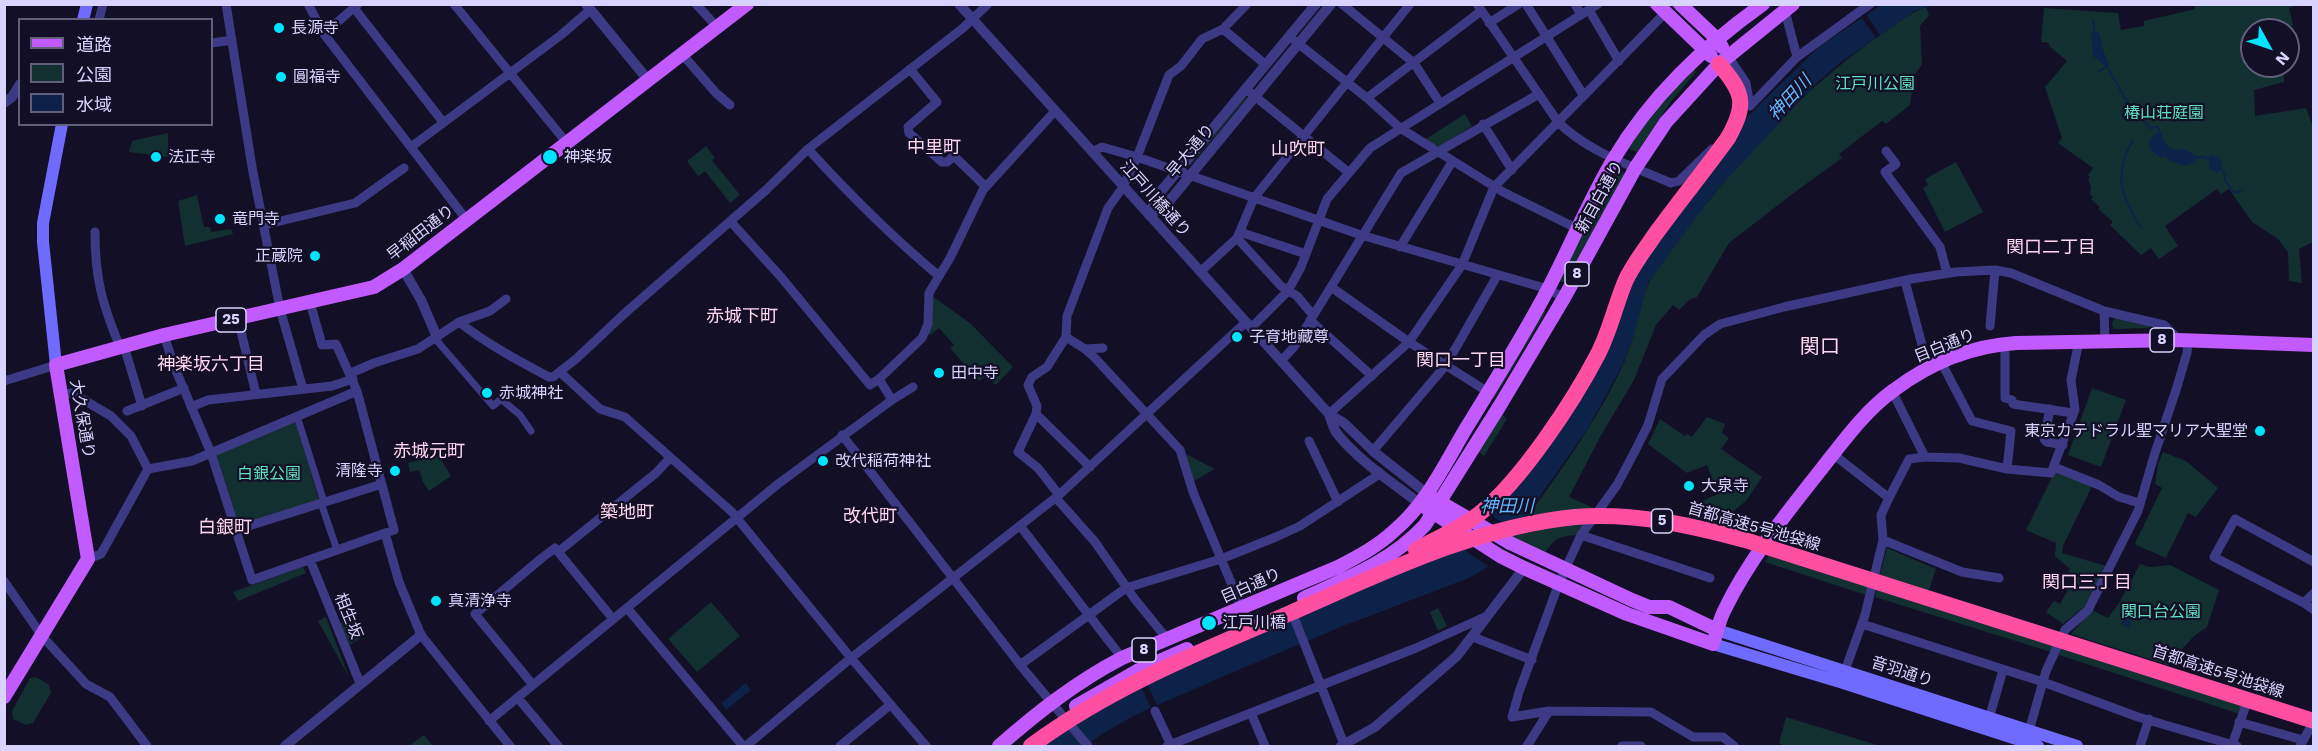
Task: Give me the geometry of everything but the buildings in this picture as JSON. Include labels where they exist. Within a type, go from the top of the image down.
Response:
[{"type":"highway","points":[[1380,574],[1407,555],[1453,531],[1480,513],[1533,454],[1571,399],[1598,355],[1611,326],[1625,282],[1639,258],[1692,183],[1728,138],[1737,120],[1742,102],[1737,87],[1720,63]]},
{"type":"highway","name":"首都高速5号池袋線","points":[[1031,747],[1069,719],[1125,687],[1380,574],[1478,537],[1531,523],[1606,516],[1675,523],[1754,543],[2313,721]]},
{"type":"highway","name":"首都高速5号池袋線","points":[[1048,747],[1131,695],[1384,584],[1480,548],[1508,540],[1554,530],[1596,528],[1639,529],[1673,534],[1749,553],[2305,740]]},
{"type":"main road","name":"早稲田通り","points":[[56,365],[164,335],[374,288],[403,269],[747,4]]},
{"type":"main road","points":[[1680,4],[1717,39],[1720,63]]},
{"type":"main road","name":"新目白通り","points":[[1423,498],[1548,289],[1576,228],[1614,159],[1663,91],[1705,49],[1762,5]]},
{"type":"main road","points":[[1662,8],[1720,63]]},
{"type":"main road","name":"新目白通り","points":[[1437,508],[1564,297],[1636,167],[1666,122],[1720,63],[1789,8]]},
{"type":"main road","name":"大久保通り","points":[[62,126],[43,223],[43,242],[56,365],[88,559]]},
{"type":"main road","name":"目白通り","points":[[1715,637],[1721,616],[1737,587],[1787,514],[1833,454],[1872,408],[1932,362],[1993,338],[2079,341],[2183,340],[2313,345]]},
{"type":"main road","points":[[1423,498],[1465,533],[1500,556],[1524,568],[1562,576],[1649,607],[1669,607],[1715,637]]},
{"type":"main road","name":"目白通り","points":[[999,747],[1051,702],[1095,672],[1122,658],[1361,555],[1396,530],[1423,498]]},
{"type":"main road","points":[[1437,508],[1476,523],[1627,614],[1715,637]]},
{"type":"main road","name":"目白通り","points":[[1024,747],[1137,671],[1248,623],[1292,610],[1366,570],[1411,540],[1437,508]]},
{"type":"main road","points":[[4,697],[88,559]]},
{"type":"main road","name":"音羽通り","points":[[1715,637],[1988,723],[2029,731],[2077,747]]},
{"type":"main road","name":"音羽通り","points":[[1988,723],[2038,747]]},
{"type":"street","points":[[226,4],[252,167],[280,309],[303,389]]},
{"type":"street","points":[[308,4],[324,34],[466,219]]},
{"type":"street","points":[[454,4],[566,142]]},
{"type":"street","points":[[696,4],[717,27]]},
{"type":"street","name":"江戸川橋通り","points":[[959,4],[1329,414],[1344,423],[1423,498]]},
{"type":"street","points":[[459,322],[485,342],[549,377],[560,372],[731,222],[808,149],[988,4]]},
{"type":"street","points":[[1168,640],[1126,588],[1095,542],[1057,497],[1038,468],[1018,452],[1036,414],[1037,406],[1028,385],[1032,377],[1047,367],[1066,337],[1066,316],[1108,208],[1123,187],[1137,157],[1169,75],[1181,66],[1202,39],[1223,29],[1247,4]]},
{"type":"street","name":"早大通り","points":[[1149,215],[1157,196],[1316,4]]},
{"type":"street","name":"早大通り","points":[[1149,215],[1166,205],[1331,4]]},
{"type":"street","points":[[1342,4],[1414,63],[1440,103]]},
{"type":"street","points":[[1200,272],[1239,235],[1254,198],[1410,4]]},
{"type":"street","points":[[1489,23],[1519,4]]},
{"type":"street","points":[[1526,4],[1584,96]]},
{"type":"street","points":[[1575,4],[1585,13],[1619,61]]},
{"type":"street","points":[[627,608],[745,747],[851,658],[1057,497],[1288,291],[1306,254],[1327,200],[1370,148],[1598,4]]},
{"type":"street","points":[[1720,63],[1746,83],[1750,106],[1797,57],[1870,4]]},
{"type":"street","points":[[324,34],[356,6],[443,122]]},
{"type":"street","points":[[411,147],[548,45],[588,7],[648,80]]},
{"type":"street","points":[[1367,98],[1414,63],[1479,8],[1558,122],[1569,133],[1614,159],[1671,183],[1716,146],[1729,127],[1733,106],[1720,63]]},
{"type":"street","points":[[1329,414],[1408,342],[1462,265],[1494,187],[1619,61],[1662,8]]},
{"type":"street","points":[[1789,8],[1797,57]]},
{"type":"street","points":[[1223,29],[1266,65]]},
{"type":"street","points":[[1290,36],[1367,98],[1400,128],[1494,187],[1576,228]]},
{"type":"street","points":[[213,43],[232,40]]},
{"type":"street","points":[[682,54],[716,93],[730,105]]},
{"type":"street","points":[[910,69],[937,102],[909,127],[909,133],[942,162],[947,162],[954,156],[986,187]]},
{"type":"street","points":[[4,103],[18,87]]},
{"type":"street","points":[[1246,89],[1348,172]]},
{"type":"street","points":[[1281,361],[1291,351],[1401,173],[1539,94]]},
{"type":"street","points":[[731,222],[781,277],[870,385],[879,380],[922,338],[928,324],[929,293],[950,258],[986,187],[1056,111]]},
{"type":"street","points":[[1483,124],[1512,170]]},
{"type":"street","points":[[1092,152],[1102,147],[1137,157],[1361,235],[1548,289],[1564,297]]},
{"type":"street","points":[[808,149],[847,192],[904,247],[939,276]]},
{"type":"street","points":[[1886,151],[1896,164],[1885,172],[1940,247],[1947,273]]},
{"type":"street","points":[[1400,247],[1452,162]]},
{"type":"street","points":[[264,225],[355,203],[404,168]]},
{"type":"street","points":[[95,232],[97,280],[105,313],[122,346],[142,406]]},
{"type":"street","points":[[1239,235],[1306,254]]},
{"type":"street","points":[[1239,235],[1281,286],[1297,296],[1312,318],[1372,376]]},
{"type":"street","points":[[403,269],[446,351],[493,406],[501,399],[520,415],[531,431]]},
{"type":"street","points":[[1995,270],[1993,338],[2005,352],[2005,398],[2012,400],[2013,404],[2073,413]]},
{"type":"street","points":[[1734,747],[1723,737],[1693,737],[1651,712],[1549,711],[1512,717],[1562,576],[1581,535],[1617,485],[1630,460],[1648,424],[1662,380],[1704,335],[1720,324],[1905,280],[1947,273],[1995,270],[2011,273],[2104,311],[2164,325],[2183,340],[2187,353],[2140,504],[2088,610],[2065,630],[2043,682],[2029,731]]},
{"type":"street","points":[[1373,452],[1446,365],[1497,276]]},
{"type":"street","points":[[1905,280],[1922,345]]},
{"type":"street","points":[[1331,287],[1408,342],[1488,392]]},
{"type":"street","points":[[191,407],[208,400],[332,386],[374,363],[418,349],[459,322],[490,311],[506,299]]},
{"type":"street","points":[[164,335],[211,453],[252,580],[394,531],[352,376],[336,345],[322,345],[310,302]]},
{"type":"street","points":[[2104,311],[2105,340]]},
{"type":"street","points":[[238,319],[256,394]]},
{"type":"street","points":[[1066,337],[1085,349],[1180,450],[1193,492],[1248,623]]},
{"type":"street","points":[[1843,676],[1862,624],[1883,540],[1881,515],[1909,459],[1959,458],[2007,469],[2051,473],[2073,413],[2071,380],[2079,341]]},
{"type":"street","points":[[1085,349],[1103,348]]},
{"type":"street","points":[[1932,362],[1968,418],[2010,431],[2007,469]]},
{"type":"street","points":[[4,381],[56,365]]},
{"type":"street","points":[[560,372],[600,409],[625,417],[737,517],[926,747]]},
{"type":"street","points":[[879,380],[892,400]]},
{"type":"street","points":[[489,722],[737,517],[842,435],[913,387]]},
{"type":"street","points":[[128,411],[184,388]]},
{"type":"street","points":[[148,469],[187,463],[357,391]]},
{"type":"street","points":[[1892,391],[1924,457]]},
{"type":"street","points":[[61,394],[72,393],[111,416],[131,436],[148,469]]},
{"type":"street","points":[[2050,410],[2044,439],[2047,442],[2063,445]]},
{"type":"street","points":[[1036,414],[1090,467]]},
{"type":"street","name":"江戸川橋通り","points":[[1329,414],[1335,431],[1379,472],[1423,498]]},
{"type":"street","points":[[297,416],[337,550]]},
{"type":"street","points":[[842,435],[1020,665],[1088,747]]},
{"type":"street","points":[[1309,441],[1338,501]]},
{"type":"street","points":[[1833,454],[1889,498]]},
{"type":"street","points":[[558,552],[656,473],[670,458]]},
{"type":"street","points":[[2054,466],[2099,484],[2119,497],[2140,504]]},
{"type":"street","points":[[88,559],[101,554],[148,469]]},
{"type":"street","points":[[1020,665],[1126,588],[1221,559],[1300,526],[1375,477],[1379,472]]},
{"type":"street","points":[[236,530],[382,484]]},
{"type":"street","points":[[2313,562],[2235,519],[2214,557],[2304,603],[2313,610]]},
{"type":"street","points":[[1021,527],[1122,658]]},
{"type":"street","points":[[385,533],[399,582],[421,635],[510,747]]},
{"type":"street","points":[[1581,535],[1710,578]]},
{"type":"street","points":[[1883,540],[1962,572],[1999,578]]},
{"type":"street","points":[[533,685],[475,614],[543,556],[555,548],[613,619]]},
{"type":"street","name":"相生坂","points":[[310,560],[360,683]]},
{"type":"street","points":[[1292,610],[1346,746],[1381,722],[1457,657],[1524,568]]},
{"type":"street","points":[[4,580],[42,636],[86,684],[110,697],[147,747]]},
{"type":"street","points":[[2304,603],[2313,593]]},
{"type":"street","points":[[1155,711],[1169,746],[1457,631],[1489,615]]},
{"type":"street","points":[[1862,624],[2234,746],[2239,722],[2246,705]]},
{"type":"street","points":[[285,747],[421,635]]},
{"type":"street","points":[[1473,637],[1532,660]]},
{"type":"street","points":[[1988,723],[2003,670]]},
{"type":"street","points":[[518,698],[558,747]]},
{"type":"street","points":[[840,747],[890,705]]},
{"type":"street","points":[[1527,747],[1549,711]]},
{"type":"street","points":[[1251,713],[1265,747]]},
{"type":"street","points":[[2140,747],[2149,719]]},
{"type":"street","points":[[2239,722],[2305,740],[2313,721]]},
{"type":"street","points":[[1622,747],[1641,747]]},
{"type":"green space","name":"椿山荘庭園","points":[[2195,5],[2296,5],[2289,8],[2291,18],[2240,18],[2240,78],[2284,78],[2284,82],[2254,90],[2255,116],[2306,108],[2313,127],[2313,242],[2299,249],[2302,283],[2289,281],[2288,252],[2278,239],[2252,222],[2229,189],[2221,194],[2217,189],[2165,226],[2178,246],[2159,259],[2151,248],[2141,255],[2110,225],[2113,222],[2098,209],[2100,207],[2091,199],[2093,197],[2090,194],[2088,175],[2093,168],[2058,143],[2062,138],[2045,87],[2067,61],[2049,46],[2049,43],[2041,42],[2044,8],[2118,13],[2121,30],[2144,26],[2144,21],[2195,9]]},
{"type":"green space","name":"江戸川公園","points":[[1926,7],[1929,15],[1920,26],[1922,64],[1914,76],[1910,105],[1886,124],[1882,121],[1839,154],[1842,158],[1729,243],[1697,297],[1689,300],[1679,310],[1673,305],[1656,325],[1634,380],[1600,437],[1569,497],[1594,508],[1577,535],[1558,539],[1546,552],[1512,537],[1586,432],[1612,388],[1627,355],[1641,303],[1649,283],[1666,256],[1705,205],[1773,127],[1823,79],[1894,25]]},
{"type":"green space","points":[[1693,68],[1696,72],[1670,103],[1637,152],[1627,148],[1649,118]]},
{"type":"green space","points":[[1247,98],[1190,166],[1190,164]]},
{"type":"green space","points":[[1465,114],[1472,126],[1441,146],[1430,144],[1426,139]]},
{"type":"green space","points":[[168,133],[168,157],[129,152],[132,141]]},
{"type":"green space","points":[[706,146],[715,158],[712,160],[740,195],[730,203],[705,171],[698,176],[687,161]]},
{"type":"green space","points":[[1956,162],[1983,212],[1945,232],[1923,188],[1928,185],[1925,179]]},
{"type":"green space","points":[[1615,168],[1621,169],[1624,174],[1622,179],[1572,272],[1564,282],[1560,282],[1595,205]]},
{"type":"green space","points":[[197,195],[204,227],[210,227],[211,232],[231,229],[233,234],[185,246],[178,201]]},
{"type":"green space","points":[[934,297],[971,324],[1013,367],[996,385],[986,376],[979,381],[950,348],[954,345],[939,328],[930,335],[927,334]]},
{"type":"green space","points":[[1543,310],[1546,311],[1494,399],[1491,397]]},
{"type":"green space","points":[[2117,317],[2149,324],[2149,328],[2113,329],[2112,322]]},
{"type":"green space","points":[[2092,388],[2126,400],[2101,467],[2068,455]]},
{"type":"green space","points":[[1502,414],[1507,419],[1484,456],[1479,452]]},
{"type":"green space","points":[[1707,417],[1725,424],[1722,433],[1729,438],[1721,449],[1762,477],[1746,501],[1719,523],[1697,516],[1694,505],[1718,494],[1707,465],[1687,473],[1648,444],[1660,419],[1685,436],[1687,434],[1692,437]]},
{"type":"green space","name":"白銀公園","points":[[295,420],[319,500],[239,525],[216,453]]},
{"type":"green space","points":[[2163,452],[2186,461],[2218,488],[2196,517],[2188,513],[2166,558],[2135,543],[2162,488],[2155,484],[2158,464]]},
{"type":"green space","points":[[1186,454],[1215,469],[1192,482]]},
{"type":"green space","points":[[438,455],[451,476],[429,491],[419,470],[410,472],[408,463]]},
{"type":"green space","points":[[2055,471],[2092,486],[2063,546],[2062,553],[2106,566],[2085,606],[2063,624],[2046,612],[2054,601],[2060,604],[2074,579],[2067,575],[2070,569],[2055,556],[2056,543],[2026,530]]},
{"type":"green space","points":[[1775,544],[1872,576],[1866,595],[1765,562]]},
{"type":"green space","points":[[1887,548],[1936,569],[1929,590],[1880,575]]},
{"type":"green space","name":"関口台公園","points":[[2140,564],[2150,567],[2170,565],[2219,590],[2207,627],[2194,636],[2168,665],[2071,634],[2092,610],[2108,618],[2119,603]]},
{"type":"green space","points":[[303,567],[306,573],[238,601],[233,592]]},
{"type":"green space","points":[[1878,578],[2058,634],[2051,652],[1875,597]]},
{"type":"green space","points":[[711,602],[740,636],[697,672],[668,639]]},
{"type":"green space","points":[[1438,608],[1447,626],[1438,631],[1430,612]]},
{"type":"green space","points":[[326,617],[349,677],[318,621]]},
{"type":"green space","points":[[354,617],[365,635],[350,645],[340,623]]},
{"type":"green space","points":[[2066,637],[2247,694],[2240,714],[2059,655]]},
{"type":"green space","points":[[36,677],[49,685],[51,693],[33,723],[26,725],[13,719],[12,711],[30,678]]},
{"type":"green space","points":[[1786,717],[1879,746],[1784,746],[1779,743]]},
{"type":"green space","points":[[424,735],[433,746],[409,746]]},
{"type":"water","name":"神田川","points":[[1881,5],[1933,5],[1915,11],[1841,62],[1817,83],[1715,192],[1648,283],[1633,338],[1623,364],[1587,430],[1504,547],[1496,562],[1469,578],[1343,626],[1137,714],[1085,746],[1041,746],[1110,701],[1428,558],[1500,484],[1560,410],[1602,339],[1688,182],[1747,117],[1820,46]]},
{"type":"water","points":[[2094,29],[2099,33],[2109,65],[2105,68],[2093,56],[2091,34]]},
{"type":"water","points":[[2159,131],[2168,146],[2174,150],[2188,151],[2196,156],[2195,162],[2184,166],[2164,156],[2161,158],[2150,150],[2149,140]]},
{"type":"water","points":[[2210,155],[2217,156],[2222,161],[2221,169],[2217,173],[2209,168]]},
{"type":"water","points":[[2126,606],[2130,607],[2131,623],[2128,628],[2122,624],[2121,612]]},
{"type":"water","points":[[746,683],[751,690],[726,710],[721,703]]},
{"type":"pier","points":[[1866,14],[1880,35],[1876,38],[1861,17]]},
{"type":"pier","points":[[1485,511],[1516,532],[1496,562],[1489,567],[1453,542]]},
{"type":"pier","points":[[1147,683],[1157,706],[1151,708],[1141,686]]},
{"type":"waterway","points":[[2093,20],[2094,29]]},
{"type":"waterway","points":[[2107,67],[2128,103],[2150,128],[2158,127],[2159,131]]},
{"type":"waterway","points":[[2099,71],[2105,68]]},
{"type":"waterway","points":[[2122,114],[2128,103]]},
{"type":"waterway","points":[[2133,140],[2121,175],[2128,206],[2141,228]]},
{"type":"waterway","points":[[2195,158],[2210,159]]},
{"type":"waterway","points":[[2220,169],[2234,193],[2241,191]]},
{"type":"place","name":"長源寺","points":[[279,28]]},
{"type":"place","name":"圓福寺","points":[[281,77]]},
{"type":"place","name":"法正寺","points":[[156,157]]},
{"type":"place","name":"神楽坂","points":[[550,157]]},
{"type":"place","name":"竜門寺","points":[[220,219]]},
{"type":"place","name":"正蔵院","points":[[315,256]]},
{"type":"place","name":"子育地藏尊","points":[[1237,337]]},
{"type":"place","name":"田中寺","points":[[939,373]]},
{"type":"place","name":"赤城神社","points":[[487,393]]},
{"type":"place","name":"東京カテドラル聖マリア大聖堂","points":[[2260,431]]},
{"type":"place","name":"改代稲荷神社","points":[[823,461]]},
{"type":"place","name":"清隆寺","points":[[395,471]]},
{"type":"place","name":"大泉寺","points":[[1689,486]]},
{"type":"place","name":"真清浄寺","points":[[436,601]]},
{"type":"place","name":"江戸川橋","points":[[1209,623]]},
{"type":"district","name":"中里町","points":[[934,148]]},
{"type":"district","name":"山吹町","points":[[1298,150]]},
{"type":"district","name":"関口二丁目","points":[[2051,248]]},
{"type":"district","name":"赤城下町","points":[[742,317]]},
{"type":"district","name":"関口","points":[[1820,347]]},
{"type":"district","name":"関口一丁目","points":[[1461,361]]},
{"type":"district","name":"神楽坂六丁目","points":[[211,365]]},
{"type":"district","name":"赤城元町","points":[[429,452]]},
{"type":"district","name":"築地町","points":[[627,513]]},
{"type":"district","name":"改代町","points":[[870,517]]},
{"type":"district","name":"白銀町","points":[[225,528]]},
{"type":"district","name":"関口三丁目","points":[[2087,583]]}]
